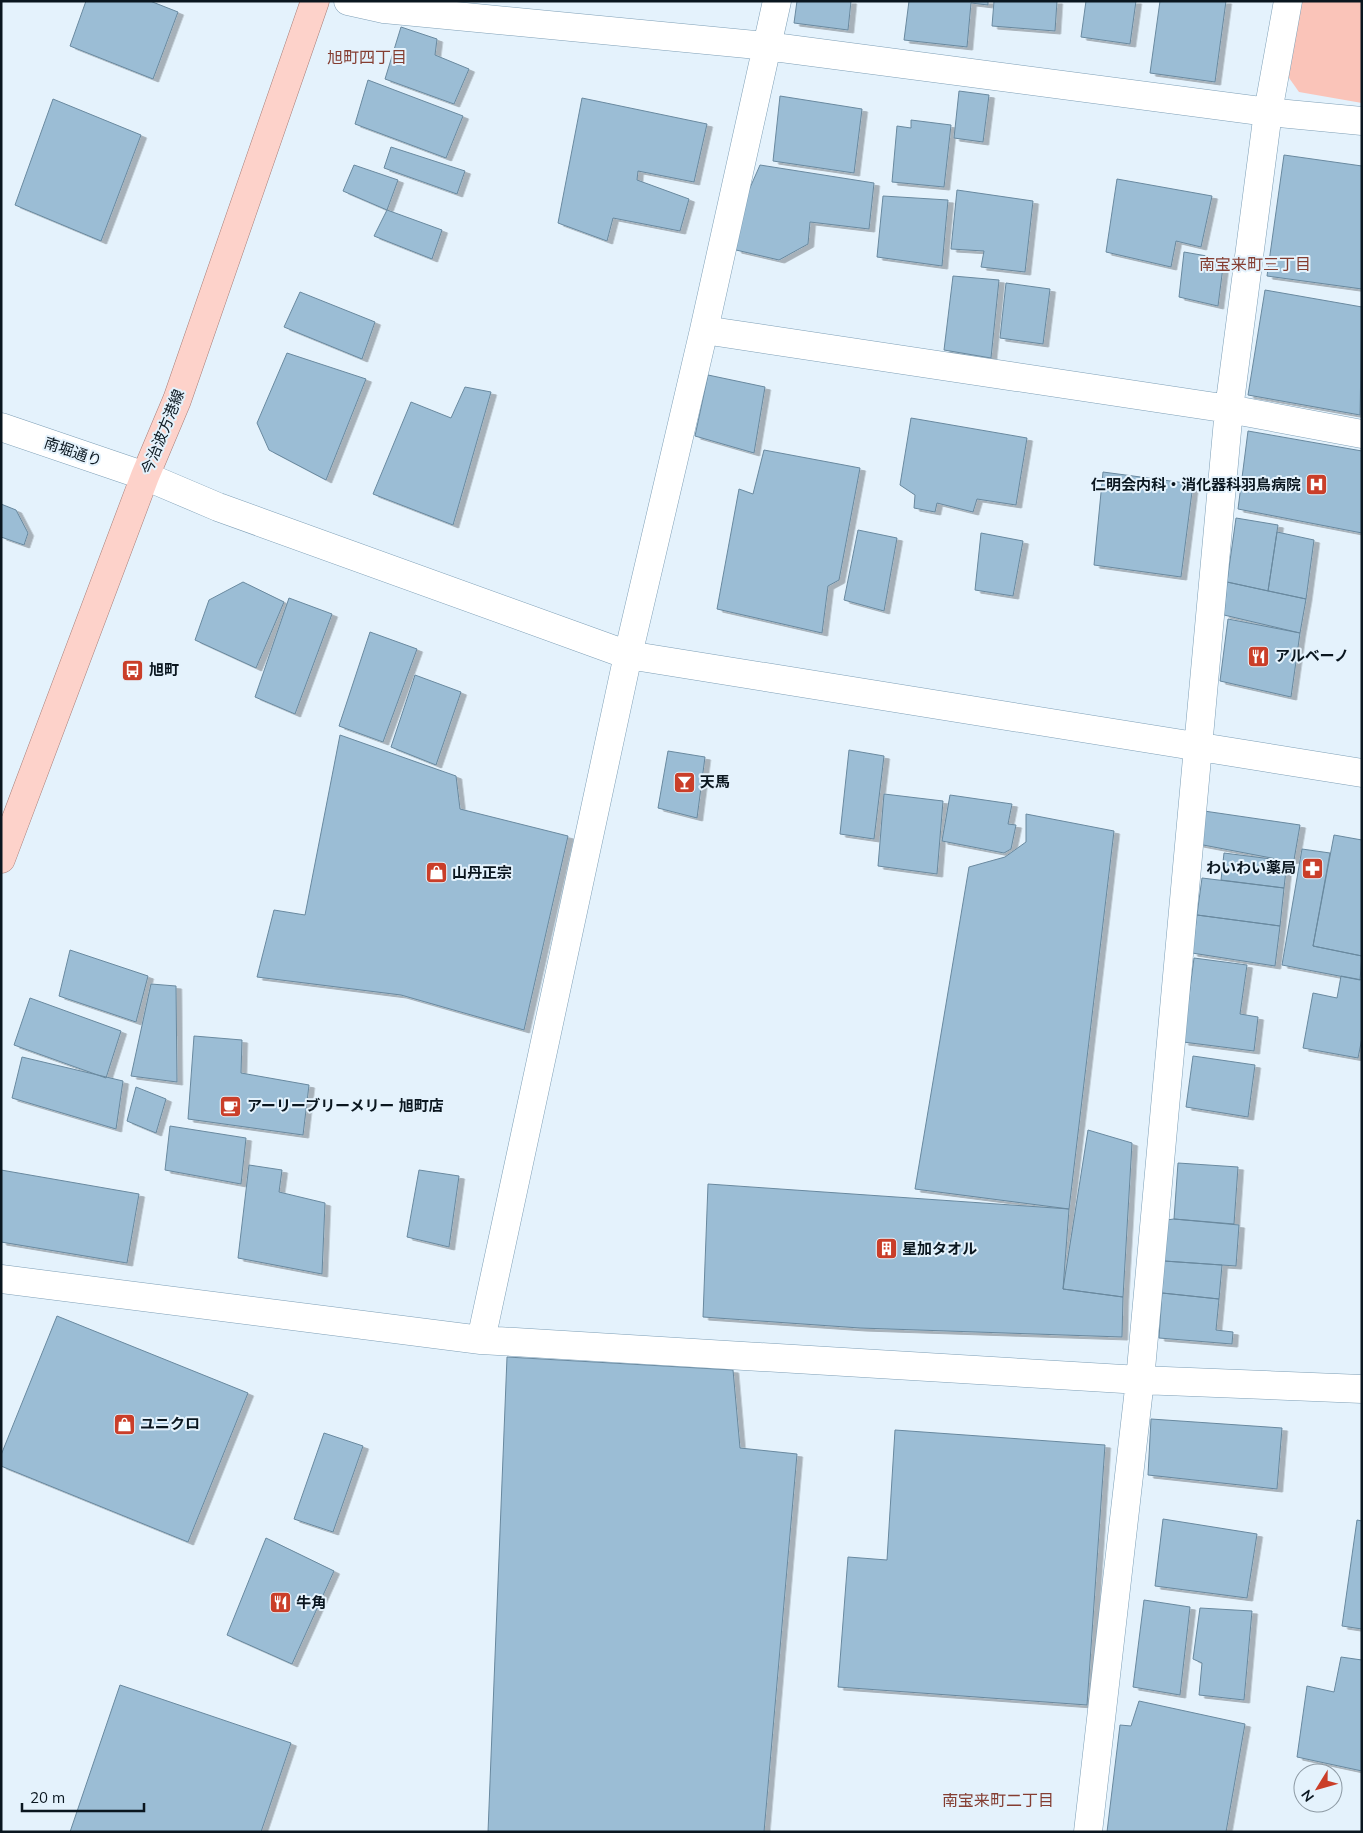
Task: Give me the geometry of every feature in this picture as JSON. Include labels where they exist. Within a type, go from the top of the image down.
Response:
[{"type":"main road","name":"今治波方港線","points":[[1,859],[145,476],[177,400],[315,1]]},
{"type":"street","points":[[348,1],[384,10],[766,46],[1268,112],[1362,121]]},
{"type":"street","points":[[481,1340],[628,655],[704,330],[777,1]]},
{"type":"street","points":[[1088,1832],[1140,1380],[1200,747],[1229,409],[1268,112],[1288,1]]},
{"type":"street","points":[[704,330],[1229,409],[1362,434]]},
{"type":"street","name":"南堀通り","points":[[1,427],[145,476],[218,507],[628,655],[1362,773]]},
{"type":"street","points":[[1,1279],[481,1340],[1140,1380],[1362,1389]]},
{"type":"shaded area","points":[[1300,1],[1362,1],[1362,103],[1299,92],[1287,75]]},
{"type":"building","points":[[86,1],[150,1],[178,12],[153,79],[70,46]]},
{"type":"building","points":[[797,1],[851,1],[848,30],[794,23]]},
{"type":"building","points":[[909,1],[988,1],[988,5],[971,3],[967,47],[904,40]]},
{"type":"building","points":[[994,1],[1057,1],[1055,31],[992,26]]},
{"type":"building","points":[[1086,1],[1136,1],[1130,44],[1081,37]]},
{"type":"building","points":[[1160,1],[1226,1],[1215,82],[1150,73]]},
{"type":"building","points":[[401,27],[437,39],[435,55],[469,69],[454,104],[385,79]]},
{"type":"building","points":[[368,80],[463,116],[446,158],[355,124]]},
{"type":"building","points":[[959,91],[989,95],[983,142],[954,138]]},
{"type":"building","points":[[780,96],[862,109],[854,173],[773,161]]},
{"type":"building","points":[[582,98],[707,124],[694,182],[638,171],[637,180],[689,199],[680,231],[613,218],[607,241],[558,223]]},
{"type":"building","points":[[53,99],[141,135],[101,241],[15,205]]},
{"type":"building","points":[[911,120],[951,125],[944,187],[892,182],[897,126],[911,128]]},
{"type":"building","points":[[391,147],[465,171],[457,194],[384,168]]},
{"type":"building","points":[[1284,155],[1362,166],[1362,289],[1267,276]]},
{"type":"building","points":[[354,165],[398,180],[387,210],[343,191]]},
{"type":"building","points":[[760,165],[874,183],[869,229],[810,222],[808,244],[779,260],[736,250],[742,206]]},
{"type":"building","points":[[1117,179],[1212,196],[1201,247],[1176,241],[1171,267],[1106,252]]},
{"type":"building","points":[[957,190],[1033,201],[1025,272],[981,267],[984,251],[951,249]]},
{"type":"building","points":[[883,196],[948,200],[942,266],[877,257]]},
{"type":"building","points":[[387,210],[442,230],[432,259],[374,236]]},
{"type":"building","points":[[1184,252],[1224,259],[1218,306],[1179,297]]},
{"type":"building","points":[[953,276],[999,280],[991,358],[944,350]]},
{"type":"building","points":[[1006,283],[1050,289],[1043,344],[1000,338]]},
{"type":"building","points":[[1265,290],[1362,307],[1360,415],[1248,395]]},
{"type":"building","points":[[300,292],[375,322],[362,359],[284,327]]},
{"type":"building","points":[[287,353],[366,379],[326,480],[269,450],[257,423]]},
{"type":"building","points":[[708,375],[765,387],[754,453],[695,436]]},
{"type":"building","points":[[465,387],[491,392],[453,525],[373,494],[411,402],[451,418]]},
{"type":"building","points":[[911,418],[1027,438],[1016,505],[977,499],[973,512],[937,503],[935,512],[914,508],[915,495],[900,485]]},
{"type":"building","points":[[1248,431],[1362,451],[1362,533],[1238,509]]},
{"type":"building","points":[[764,450],[860,468],[839,580],[828,586],[822,633],[717,609],[739,489],[753,494]]},
{"type":"building","points":[[1103,472],[1193,484],[1181,577],[1094,565]]},
{"type":"building","points":[[1,504],[16,510],[28,533],[24,545],[1,537]]},
{"type":"building","points":[[1236,518],[1278,525],[1268,591],[1227,582]]},
{"type":"building","points":[[858,530],[897,538],[884,611],[844,600]]},
{"type":"building","points":[[1277,532],[1314,540],[1306,599],[1268,591]]},
{"type":"building","points":[[981,533],[1023,541],[1013,596],[975,590]]},
{"type":"building","points":[[243,582],[284,602],[256,668],[195,640],[209,600]]},
{"type":"building","points":[[1227,582],[1306,599],[1300,633],[1224,615]]},
{"type":"building","points":[[289,598],[332,614],[295,714],[255,697]]},
{"type":"building","points":[[1228,619],[1300,633],[1291,697],[1220,681]]},
{"type":"building","points":[[370,632],[417,649],[383,742],[339,726]]},
{"type":"building","points":[[415,675],[461,692],[436,765],[391,747]]},
{"type":"building","name":"山丹正宗","points":[[340,735],[456,776],[460,809],[568,836],[524,1030],[401,995],[257,977],[274,910],[305,915]]},
{"type":"building","points":[[849,750],[884,756],[874,839],[840,834]]},
{"type":"building","points":[[668,751],[705,757],[697,818],[658,808]]},
{"type":"building","points":[[884,794],[943,801],[937,874],[878,866]]},
{"type":"building","points":[[950,795],[1012,804],[1008,824],[1016,825],[1011,849],[1004,853],[942,841]]},
{"type":"building","points":[[1204,811],[1300,825],[1294,860],[1287,861],[1198,844]]},
{"type":"building","points":[[1026,814],[1114,831],[1069,1209],[915,1189],[969,867],[1005,857],[1026,842]]},
{"type":"building","points":[[1334,835],[1362,840],[1362,956],[1313,946]]},
{"type":"building","points":[[1302,849],[1330,853],[1313,946],[1362,956],[1360,980],[1282,965]]},
{"type":"building","points":[[1224,853],[1287,861],[1284,888],[1221,880]]},
{"type":"building","points":[[1202,878],[1284,888],[1280,926],[1197,915]]},
{"type":"building","points":[[1197,915],[1280,926],[1275,966],[1192,953]]},
{"type":"building","points":[[70,950],[148,976],[136,1022],[59,996]]},
{"type":"building","points":[[1194,958],[1247,965],[1240,1014],[1258,1017],[1254,1051],[1183,1042]]},
{"type":"building","points":[[1341,976],[1362,980],[1362,1038],[1358,1058],[1303,1048],[1313,993],[1337,998]]},
{"type":"building","points":[[151,984],[176,986],[177,1082],[131,1076]]},
{"type":"building","points":[[30,998],[121,1031],[106,1078],[14,1045]]},
{"type":"building","points":[[194,1036],[242,1040],[241,1073],[309,1085],[303,1135],[188,1119]]},
{"type":"building","points":[[1193,1056],[1255,1065],[1248,1117],[1186,1107]]},
{"type":"building","points":[[22,1057],[123,1081],[116,1129],[12,1098]]},
{"type":"building","points":[[136,1087],[166,1099],[156,1133],[127,1121]]},
{"type":"building","points":[[170,1126],[246,1138],[241,1184],[165,1170]]},
{"type":"building","points":[[1088,1130],[1132,1143],[1123,1297],[1063,1289]]},
{"type":"building","points":[[1178,1163],[1238,1167],[1234,1224],[1174,1219]]},
{"type":"building","points":[[249,1165],[282,1170],[279,1192],[325,1203],[322,1274],[238,1258]]},
{"type":"building","points":[[1,1170],[139,1194],[127,1263],[1,1242]]},
{"type":"building","points":[[419,1170],[459,1176],[449,1247],[407,1237]]},
{"type":"building","name":"星加タオル","points":[[708,1184],[1069,1209],[1063,1289],[1123,1297],[1122,1337],[860,1328],[703,1317]]},
{"type":"building","points":[[1174,1219],[1239,1225],[1236,1266],[1164,1261],[1166,1220]]},
{"type":"building","points":[[1164,1261],[1222,1265],[1219,1299],[1162,1293]]},
{"type":"building","points":[[1162,1293],[1219,1299],[1216,1330],[1233,1332],[1232,1344],[1159,1338]]},
{"type":"building","name":"ユニクロ","points":[[57,1316],[248,1393],[188,1542],[1,1466],[1,1455]]},
{"type":"building","points":[[507,1357],[733,1370],[740,1448],[797,1454],[764,1832],[488,1832]]},
{"type":"building","points":[[1151,1419],[1282,1428],[1277,1489],[1148,1475]]},
{"type":"building","points":[[895,1430],[1105,1445],[1087,1705],[838,1687],[848,1557],[887,1560]]},
{"type":"building","points":[[324,1433],[363,1446],[333,1532],[294,1519]]},
{"type":"building","points":[[1163,1519],[1257,1534],[1247,1598],[1155,1586]]},
{"type":"building","points":[[1357,1520],[1362,1521],[1362,1629],[1342,1626]]},
{"type":"building","name":"牛角","points":[[266,1538],[334,1571],[292,1664],[227,1635]]},
{"type":"building","points":[[1144,1600],[1190,1607],[1180,1695],[1133,1687]]},
{"type":"building","points":[[1200,1608],[1252,1611],[1244,1700],[1199,1695],[1202,1663],[1193,1659]]},
{"type":"building","points":[[1341,1657],[1362,1660],[1362,1771],[1343,1767],[1343,1763],[1325,1763],[1297,1757],[1307,1686],[1334,1692]]},
{"type":"building","points":[[120,1685],[291,1743],[261,1832],[70,1832]]},
{"type":"building","points":[[1139,1701],[1245,1724],[1226,1832],[1107,1832],[1120,1725],[1131,1726]]},
{"type":"place","name":"仁明会内科・消化器科羽鳥病院","points":[[1317,485]]},
{"type":"place","name":"アルベーノ","points":[[1259,656]]},
{"type":"place","name":"旭町","points":[[133,670]]},
{"type":"place","name":"天馬","points":[[684,782]]},
{"type":"place","name":"わいわい薬局","points":[[1312,868]]},
{"type":"place","name":"山丹正宗","points":[[436,873]]},
{"type":"place","name":"アーリーブリーメリー 旭町店","points":[[231,1106]]},
{"type":"place","name":"星加タオル","points":[[886,1249]]},
{"type":"place","name":"ユニクロ","points":[[124,1424]]},
{"type":"place","name":"牛角","points":[[280,1603]]},
{"type":"district","name":"旭町四丁目","points":[[367,57]]},
{"type":"district","name":"南宝来町三丁目","points":[[1255,264]]},
{"type":"district","name":"南宝来町二丁目","points":[[998,1800]]}]
